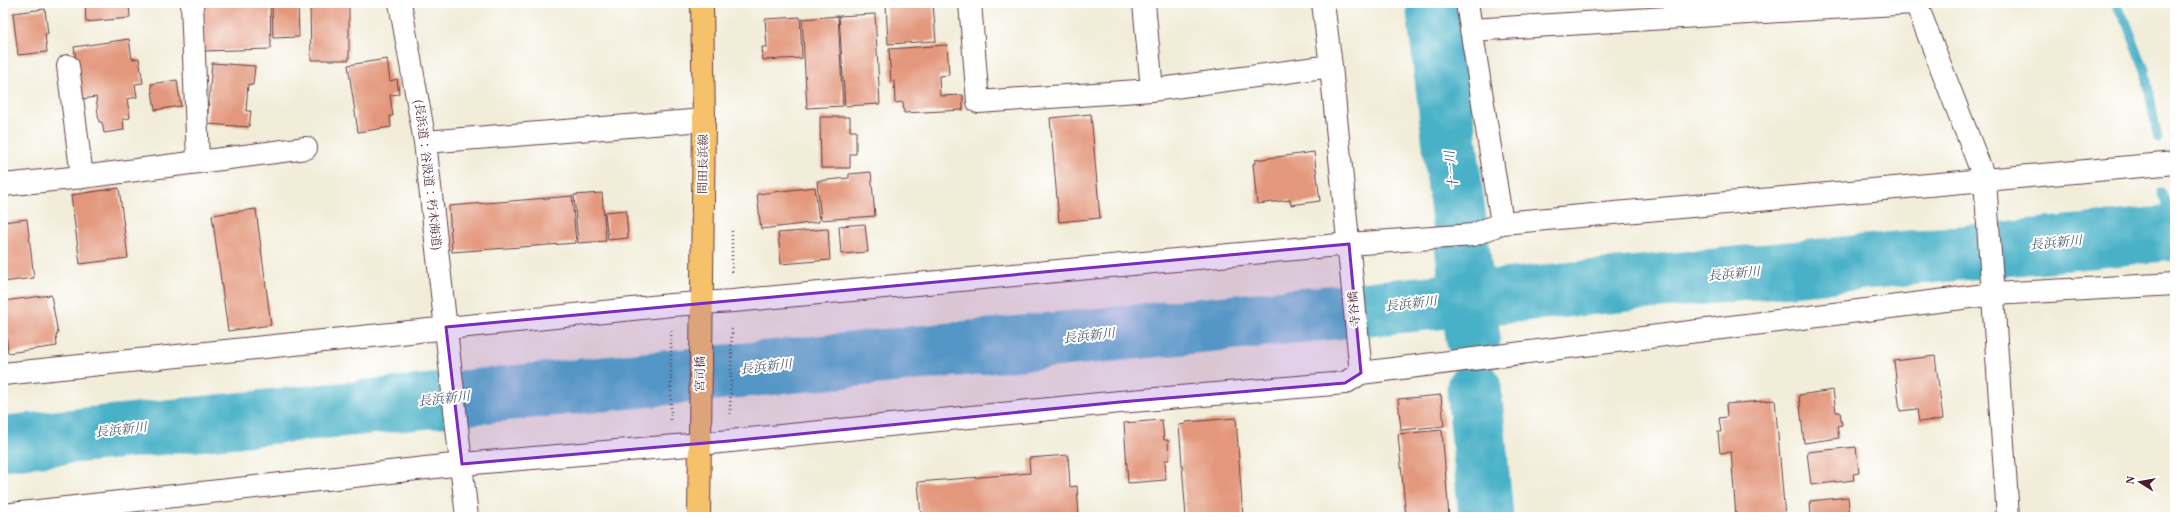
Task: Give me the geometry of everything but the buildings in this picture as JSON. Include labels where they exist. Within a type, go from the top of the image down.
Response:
[{"type":"main road","name":"間田長浜線","points":[[702,3],[704,120],[702,313]]},
{"type":"main road","name":"宮司橋","points":[[700,434],[702,313]]},
{"type":"main road","points":[[699,517],[700,434]]},
{"type":"street","points":[[192,3],[198,161]]},
{"type":"street","name":"(長浜道：谷汲道：朽木海道)","points":[[400,3],[425,142],[467,517]]},
{"type":"street","points":[[970,3],[978,102],[1152,90],[1331,66]]},
{"type":"street","points":[[1144,3],[1152,90]]},
{"type":"street","name":"寺谷橋","points":[[1323,3],[1350,251],[1360,366]]},
{"type":"street","points":[[1467,3],[1502,223]]},
{"type":"street","points":[[1471,30],[1914,3],[1985,180],[1994,294],[2008,517]]},
{"type":"street","points":[[68,66],[82,177]]},
{"type":"street","points":[[425,142],[704,120]]},
{"type":"street","points":[[3,185],[82,177],[306,148]]},
{"type":"street","points":[[3,374],[446,327],[672,305],[702,313],[733,301],[1350,251],[1473,235],[1502,223],[2175,163]]},
{"type":"street","points":[[3,515],[461,457],[671,447],[700,434],[729,441],[1120,402],[1345,383],[1360,366],[1994,294],[2175,284]]},
{"type":"path","points":[[729,441],[733,301]]},
{"type":"path","points":[[671,447],[672,305]]},
{"type":"highlighted area","points":[[1349,244],[1361,373],[1345,383],[1120,402],[729,441],[462,464],[446,327]]},
{"type":"waterway","name":"十一川","points":[[1433,3],[1473,338]]},
{"type":"waterway","points":[[2115,3],[2126,22],[2145,70],[2158,139]]},
{"type":"waterway","points":[[2161,192],[2175,224]]},
{"type":"waterway","name":"長浜新川","points":[[3,443],[1469,299],[2175,233]]},
{"type":"waterway","name":"十一川","points":[[1474,388],[1486,517]]}]
